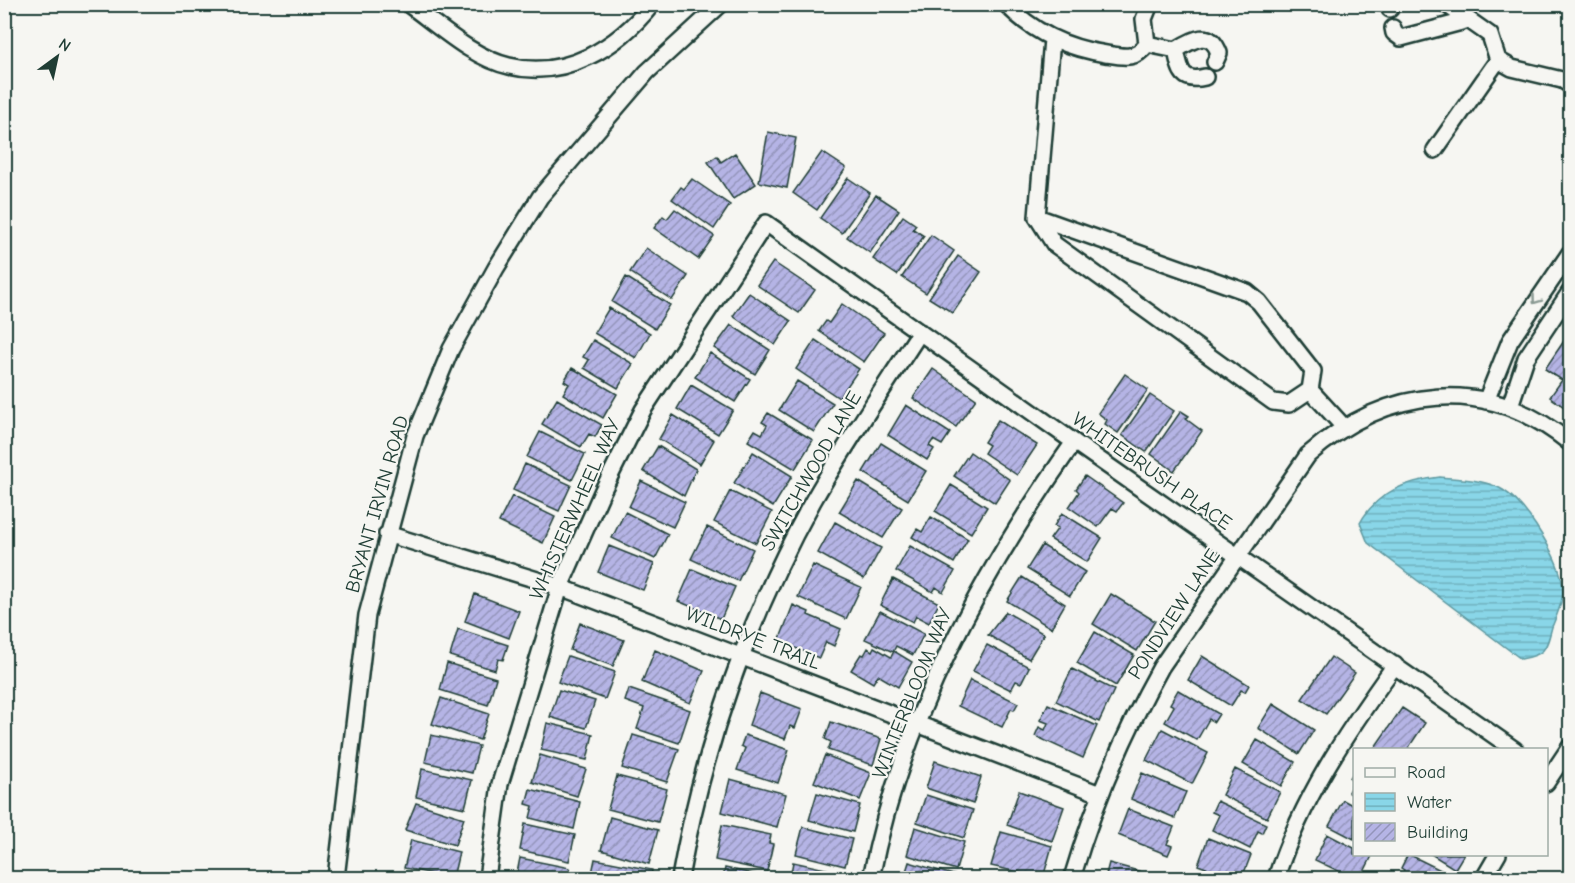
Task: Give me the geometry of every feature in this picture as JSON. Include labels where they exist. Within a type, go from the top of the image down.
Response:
[{"type":"street","points":[[408,4],[476,51],[508,66],[538,70],[568,67],[597,51],[635,26],[652,4]]},
{"type":"street","name":"BRYANT IRVIN ROAD","points":[[706,18],[716,4]]},
{"type":"street","name":"BRYANT IRVIN ROAD","points":[[336,879],[367,615],[415,435],[451,349],[540,197],[647,72],[721,4]]},
{"type":"street","points":[[1006,4],[1052,39],[1078,50],[1130,57],[1140,54],[1147,44],[1144,19],[1150,4]]},
{"type":"street","points":[[1446,4],[1490,35],[1498,60],[1512,68],[1562,80],[1570,85]]},
{"type":"street","points":[[1393,28],[1394,33],[1401,38],[1468,20]]},
{"type":"street","points":[[1147,44],[1176,50],[1196,38],[1206,39],[1216,44],[1219,53],[1215,62]]},
{"type":"street","points":[[1037,217],[1247,292],[1259,302],[1313,371],[1310,390],[1289,404],[1273,402],[1054,244],[1037,217],[1052,39]]},
{"type":"street","points":[[1176,50],[1180,69],[1186,77],[1194,80],[1205,77]]},
{"type":"street","points":[[1435,150],[1498,60]]},
{"type":"street","name":"WHITEBRUSH PLACE","points":[[766,223],[1074,442],[1512,748]]},
{"type":"street","name":"WHISTERWHEEL WAY","points":[[487,879],[500,784],[560,587],[603,490],[643,410],[766,223]]},
{"type":"street","points":[[1486,400],[1510,341],[1570,253]]},
{"type":"street","points":[[1510,406],[1526,358],[1570,292]]},
{"type":"street","name":"SWITCHWOOD LANE","points":[[680,879],[690,822],[708,753],[742,655],[783,559],[812,503],[920,332]]},
{"type":"street","points":[[1310,390],[1344,427]]},
{"type":"street","name":"PONDVIEW LANE","points":[[1072,879],[1100,794],[1126,733],[1161,667],[1308,455],[1344,427],[1390,405],[1418,399],[1447,397],[1486,400],[1510,406],[1554,429],[1570,442]]},
{"type":"street","name":"WINTERBLOOM WAY","points":[[871,879],[889,805],[917,724],[944,658],[990,571],[1074,442]]},
{"type":"street","name":"WILDRYE TRAIL","points":[[387,534],[560,587],[1100,794]]},
{"type":"street","points":[[1276,879],[1294,828],[1324,769],[1395,665]]},
{"type":"street","points":[[1548,777],[1570,747]]},
{"type":"street","points":[[1484,879],[1497,856]]},
{"type":"water","points":[[1440,477],[1481,482],[1503,490],[1533,521],[1550,550],[1557,565],[1563,595],[1546,646],[1535,656],[1521,659],[1368,543],[1360,523],[1375,503],[1404,485]]},
{"type":"building","points":[[768,132],[796,138],[787,188],[759,182]]},
{"type":"building","points":[[822,152],[846,168],[817,210],[793,193]]},
{"type":"building","points":[[735,153],[756,184],[733,199],[708,162],[717,156],[721,162]]},
{"type":"building","points":[[848,178],[870,193],[842,233],[820,218]]},
{"type":"building","points":[[692,179],[730,205],[714,229],[672,199],[681,187],[684,189]]},
{"type":"building","points":[[876,195],[899,210],[870,253],[847,237]]},
{"type":"building","points":[[675,209],[714,236],[698,259],[654,228],[663,216],[667,219]]},
{"type":"building","points":[[903,216],[916,225],[913,229],[924,236],[897,275],[873,259]]},
{"type":"building","points":[[931,235],[954,251],[926,293],[902,277]]},
{"type":"building","points":[[646,248],[688,276],[672,300],[630,272]]},
{"type":"building","points":[[958,256],[981,272],[953,313],[929,298]]},
{"type":"building","points":[[773,262],[815,290],[799,313],[757,285]]},
{"type":"building","points":[[626,277],[670,305],[655,329],[612,302]]},
{"type":"building","points":[[749,293],[791,321],[775,345],[733,316]]},
{"type":"building","points":[[842,304],[884,333],[864,362],[819,331],[826,321],[829,323]]},
{"type":"building","points":[[609,308],[650,333],[636,358],[594,333]]},
{"type":"building","points":[[731,325],[770,350],[755,374],[714,348]]},
{"type":"building","points":[[1570,332],[1570,411],[1550,397],[1562,380],[1545,369]]},
{"type":"building","points":[[593,340],[633,364],[618,388],[584,368],[589,360],[583,357]]},
{"type":"building","points":[[815,340],[859,369],[839,398],[796,369]]},
{"type":"building","points":[[710,353],[750,379],[735,402],[695,377]]},
{"type":"building","points":[[572,368],[617,394],[603,418],[563,394],[569,384],[564,381]]},
{"type":"building","points":[[933,369],[976,399],[956,427],[913,398]]},
{"type":"building","points":[[1125,374],[1148,390],[1118,433],[1105,424],[1107,420],[1098,413]]},
{"type":"building","points":[[797,381],[833,403],[814,432],[779,410]]},
{"type":"building","points":[[691,385],[733,410],[718,434],[677,409]]},
{"type":"building","points":[[1150,395],[1174,411],[1146,452],[1122,435]]},
{"type":"building","points":[[557,399],[602,425],[595,437],[589,434],[581,447],[542,424]]},
{"type":"building","points":[[906,405],[950,433],[942,445],[933,440],[929,446],[934,449],[927,460],[888,435]]},
{"type":"building","points":[[1181,411],[1189,416],[1186,419],[1202,431],[1174,471],[1151,454]]},
{"type":"building","points":[[768,413],[813,440],[795,469],[748,441],[755,430],[762,434],[767,425],[762,422]]},
{"type":"building","points":[[673,415],[714,440],[700,464],[659,439]]},
{"type":"building","points":[[998,420],[1037,445],[1017,475],[984,453],[989,445],[984,442]]},
{"type":"building","points":[[540,432],[585,454],[572,480],[527,457]]},
{"type":"building","points":[[881,443],[926,471],[908,500],[863,472]]},
{"type":"building","points":[[658,446],[696,469],[684,496],[643,471]]},
{"type":"building","points":[[753,452],[792,476],[773,507],[734,483]]},
{"type":"building","points":[[970,452],[1010,480],[995,503],[954,476]]},
{"type":"building","points":[[525,464],[571,485],[559,511],[513,490]]},
{"type":"building","points":[[1085,476],[1123,503],[1117,511],[1112,508],[1098,527],[1069,507],[1079,492],[1076,489]]},
{"type":"building","points":[[641,481],[685,502],[673,527],[629,507]]},
{"type":"building","points":[[858,481],[902,508],[883,538],[839,512]]},
{"type":"building","points":[[951,485],[987,507],[971,533],[935,511]]},
{"type":"building","points":[[730,491],[772,512],[756,543],[714,522]]},
{"type":"building","points":[[512,496],[555,517],[543,543],[499,522]]},
{"type":"building","points":[[625,512],[668,534],[655,559],[612,538]]},
{"type":"building","points":[[1062,513],[1102,538],[1087,562],[1050,539],[1058,528],[1054,526]]},
{"type":"building","points":[[931,517],[968,539],[954,563],[912,537],[917,529],[922,532]]},
{"type":"building","points":[[835,522],[881,548],[864,579],[818,553]]},
{"type":"building","points":[[707,527],[753,549],[738,581],[691,559]]},
{"type":"building","points":[[1042,545],[1085,572],[1070,596],[1027,569]]},
{"type":"building","points":[[609,546],[654,564],[643,590],[598,572]]},
{"type":"building","points":[[910,546],[955,571],[943,592],[936,587],[933,592],[896,571]]},
{"type":"building","points":[[813,565],[861,587],[846,619],[798,597]]},
{"type":"building","points":[[692,569],[735,587],[721,619],[678,601]]},
{"type":"building","points":[[1022,577],[1065,604],[1051,628],[1007,601]]},
{"type":"building","points":[[893,579],[939,603],[929,623],[916,616],[913,622],[880,605]]},
{"type":"building","points":[[475,594],[519,611],[509,638],[465,621]]},
{"type":"building","points":[[1111,594],[1155,621],[1137,651],[1093,624]]},
{"type":"building","points":[[793,605],[809,612],[808,615],[841,629],[834,646],[826,642],[819,658],[779,641]]},
{"type":"building","points":[[880,611],[924,634],[913,655],[896,646],[893,652],[865,639]]},
{"type":"building","points":[[1006,612],[1044,634],[1029,659],[988,635]]},
{"type":"building","points":[[580,623],[624,640],[613,666],[570,650]]},
{"type":"building","points":[[458,629],[508,645],[503,660],[498,659],[495,670],[450,656]]},
{"type":"building","points":[[1095,632],[1134,655],[1116,686],[1077,663]]},
{"type":"building","points":[[987,645],[1029,667],[1021,683],[1016,681],[1011,690],[973,671]]},
{"type":"building","points":[[874,647],[891,657],[894,651],[912,662],[898,687],[878,675],[873,683],[851,670],[861,654],[864,655],[868,648],[872,651]]},
{"type":"building","points":[[655,650],[704,671],[690,703],[642,682]]},
{"type":"building","points":[[568,656],[615,672],[605,699],[558,682]]},
{"type":"building","points":[[1202,656],[1249,685],[1245,692],[1241,690],[1231,706],[1188,680]]},
{"type":"building","points":[[1331,657],[1355,673],[1326,714],[1302,699]]},
{"type":"building","points":[[447,663],[496,678],[488,705],[440,690]]},
{"type":"building","points":[[1072,669],[1114,690],[1099,722],[1056,701]]},
{"type":"building","points":[[970,680],[1018,703],[1014,710],[1011,709],[1002,727],[958,706]]},
{"type":"building","points":[[629,689],[690,710],[679,743],[637,729],[644,708],[625,701]]},
{"type":"building","points":[[559,690],[595,701],[586,728],[550,717]]},
{"type":"building","points":[[1178,690],[1219,714],[1214,722],[1209,719],[1197,740],[1165,722],[1174,706],[1170,704]]},
{"type":"building","points":[[760,693],[802,709],[795,728],[790,726],[785,739],[749,725]]},
{"type":"building","points":[[441,698],[489,714],[480,740],[432,724]]},
{"type":"building","points":[[1048,704],[1097,726],[1083,758],[1035,736],[1039,727],[1045,730],[1048,723],[1040,720]]},
{"type":"building","points":[[1273,704],[1314,730],[1299,754],[1258,728]]},
{"type":"building","points":[[1402,708],[1425,723],[1408,748],[1374,748]]},
{"type":"building","points":[[831,722],[881,739],[873,765],[828,750],[831,742],[825,739]]},
{"type":"building","points":[[547,723],[593,734],[587,760],[541,750]]},
{"type":"building","points":[[1162,729],[1208,753],[1192,784],[1146,760]]},
{"type":"building","points":[[431,735],[479,746],[472,773],[425,762]]},
{"type":"building","points":[[633,735],[679,749],[667,782],[622,768]]},
{"type":"building","points":[[745,735],[789,750],[778,783],[737,770],[745,748],[741,746]]},
{"type":"building","points":[[1257,740],[1295,762],[1281,786],[1243,764]]},
{"type":"building","points":[[540,755],[586,769],[577,796],[532,782]]},
{"type":"building","points":[[825,755],[871,773],[860,800],[814,782]]},
{"type":"building","points":[[935,761],[981,777],[973,804],[926,788]]},
{"type":"building","points":[[422,769],[472,780],[465,808],[416,797]]},
{"type":"building","points":[[1235,769],[1280,792],[1267,818],[1222,795]]},
{"type":"building","points":[[1142,773],[1186,792],[1175,818],[1131,799]]},
{"type":"building","points":[[617,776],[667,789],[658,822],[608,809]]},
{"type":"building","points":[[730,779],[786,794],[777,827],[722,812]]},
{"type":"building","points":[[1353,782],[1353,795],[1348,792]]},
{"type":"building","points":[[530,789],[580,802],[574,829],[530,818],[533,806],[526,804]]},
{"type":"building","points":[[1019,791],[1064,807],[1052,841],[1007,825]]},
{"type":"building","points":[[817,793],[860,805],[853,832],[809,820]]},
{"type":"building","points":[[926,795],[973,810],[964,838],[917,822]]},
{"type":"building","points":[[1343,800],[1353,805],[1353,838],[1329,826]]},
{"type":"building","points":[[1217,801],[1266,824],[1262,833],[1258,831],[1250,849],[1212,830],[1219,815],[1212,812]]},
{"type":"building","points":[[416,803],[464,818],[455,845],[405,830]]},
{"type":"building","points":[[1128,809],[1174,827],[1167,844],[1172,846],[1168,855],[1118,835]]},
{"type":"building","points":[[610,817],[658,830],[649,864],[601,850]]},
{"type":"building","points":[[525,824],[575,835],[569,861],[520,850]]},
{"type":"building","points":[[722,825],[771,835],[769,843],[773,844],[767,871],[715,860]]},
{"type":"building","points":[[803,827],[852,839],[845,866],[796,854]]},
{"type":"building","points":[[915,827],[964,842],[956,870],[907,855]]},
{"type":"building","points":[[1001,832],[1052,846],[1043,878],[991,866]]},
{"type":"building","points":[[1327,834],[1353,847],[1353,856],[1372,856],[1361,878],[1353,878],[1315,860]]},
{"type":"building","points":[[1208,838],[1251,855],[1242,878],[1233,878],[1198,865]]},
{"type":"building","points":[[411,840],[459,852],[453,878],[404,868]]},
{"type":"building","points":[[1407,856],[1412,856],[1453,876],[1452,878],[1400,878],[1404,870],[1401,868]]},
{"type":"building","points":[[1434,856],[1463,856],[1455,869]]},
{"type":"building","points":[[520,858],[570,868],[568,878],[516,878]]},
{"type":"building","points":[[595,859],[652,870],[651,878],[591,878]]},
{"type":"building","points":[[793,862],[844,873],[843,878],[790,878]]},
{"type":"building","points":[[909,862],[957,876],[957,878],[904,878]]},
{"type":"building","points":[[1109,863],[1160,877],[1105,878]]},
{"type":"building","points":[[725,868],[763,876],[762,878],[723,878]]},
{"type":"building","points":[[1310,871],[1335,878],[1308,878]]}]
